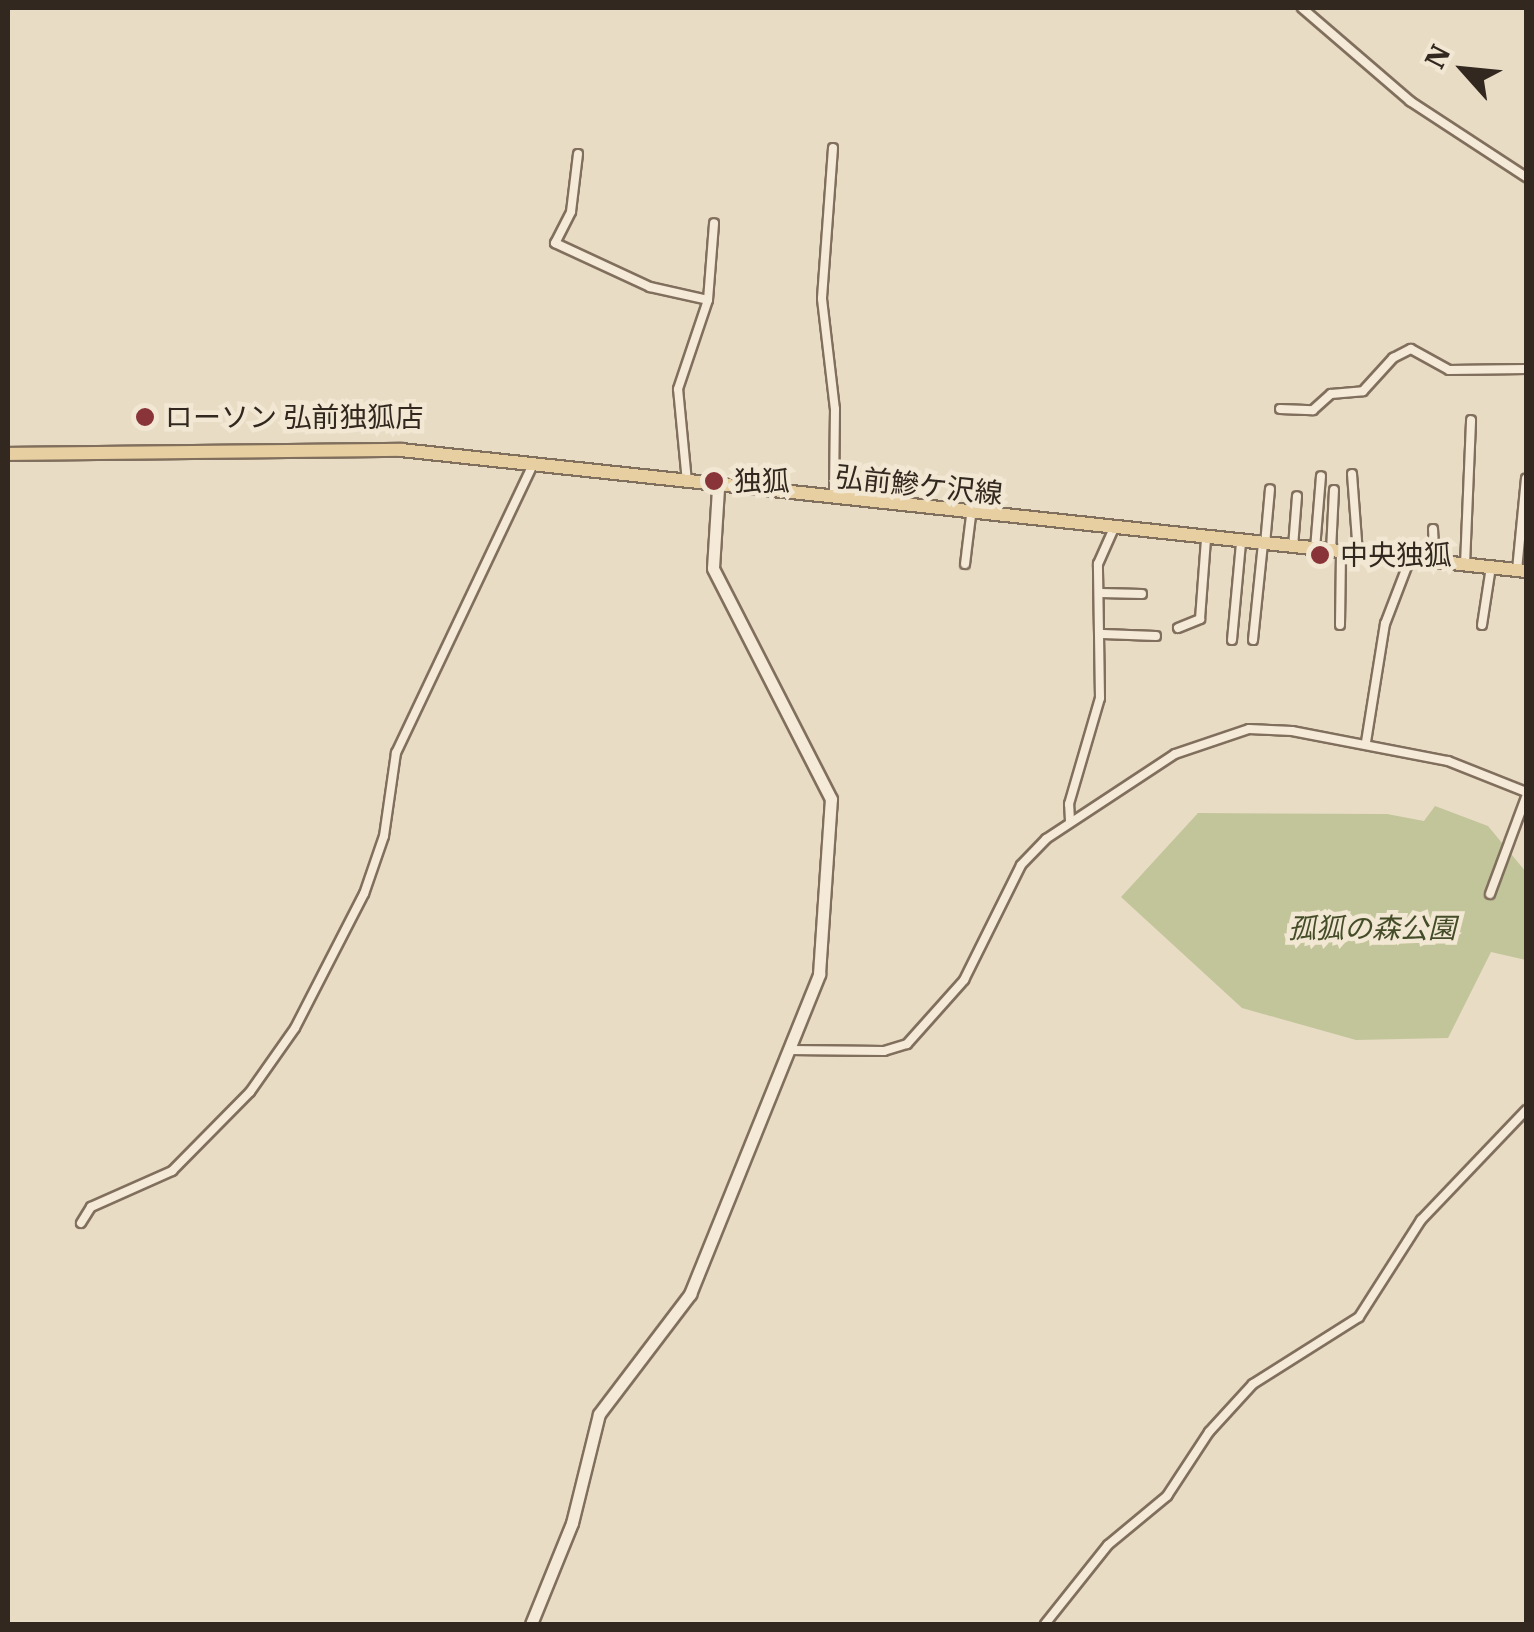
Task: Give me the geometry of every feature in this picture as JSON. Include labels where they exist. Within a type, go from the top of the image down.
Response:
[{"type":"main road","name":"弘前鰺ケ沢線","points":[[8,454],[382,448],[971,516],[1522,571]]},
{"type":"street","points":[[1302,8],[1410,102],[1526,178]]},
{"type":"street","points":[[834,148],[822,299],[834,409],[834,501]]},
{"type":"street","points":[[578,154],[571,212],[555,243],[650,287],[708,300]]},
{"type":"street","points":[[687,484],[678,389],[708,300],[714,223]]},
{"type":"street","points":[[1280,408],[1313,410],[1331,394],[1363,391],[1393,358],[1410,349],[1449,370],[1526,369]]},
{"type":"street","points":[[1465,565],[1471,420]]},
{"type":"street","points":[[81,1223],[91,1207],[172,1171],[250,1092],[294,1028],[364,894],[384,836],[396,753],[532,467]]},
{"type":"street","points":[[1352,474],[1358,554]]},
{"type":"street","points":[[1314,549],[1321,476]]},
{"type":"street","points":[[1522,571],[1526,478]]},
{"type":"street","points":[[531,1624],[572,1523],[599,1414],[690,1294],[819,974],[831,799],[713,568],[718,488]]},
{"type":"street","points":[[1254,640],[1270,489]]},
{"type":"street","points":[[1334,490],[1340,625]]},
{"type":"street","points":[[1293,547],[1297,496]]},
{"type":"street","points":[[965,564],[971,516]]},
{"type":"street","points":[[1433,528],[1435,562]]},
{"type":"street","points":[[1070,821],[1068,804],[1100,698],[1103,634],[1098,564],[1113,530]]},
{"type":"street","points":[[1178,628],[1200,619],[1206,540]]},
{"type":"street","points":[[1232,640],[1242,543]]},
{"type":"street","points":[[1366,742],[1385,624],[1410,559]]},
{"type":"street","points":[[1482,625],[1491,567]]},
{"type":"street","points":[[1102,593],[1142,594]]},
{"type":"street","points":[[1103,634],[1156,636]]},
{"type":"street","points":[[790,1050],[884,1051],[907,1044],[964,980],[1022,866],[1070,821],[1175,754],[1249,729],[1366,742],[1448,762],[1526,795],[1490,894]]},
{"type":"street","points":[[1044,1624],[1108,1544],[1167,1496],[1208,1432],[1253,1384],[1359,1317],[1421,1220],[1526,1110]]},
{"type":"green space","name":"孤狐の森公園","points":[[1435,806],[1488,826],[1526,872],[1526,960],[1491,952],[1448,1038],[1356,1040],[1242,1008],[1121,897],[1198,813],[1387,814],[1424,821]]},
{"type":"place","name":"ローソン 弘前独狐店","points":[[145,417]]},
{"type":"place","name":"独狐","points":[[714,481]]},
{"type":"place","name":"中央独狐","points":[[1320,555]]}]
